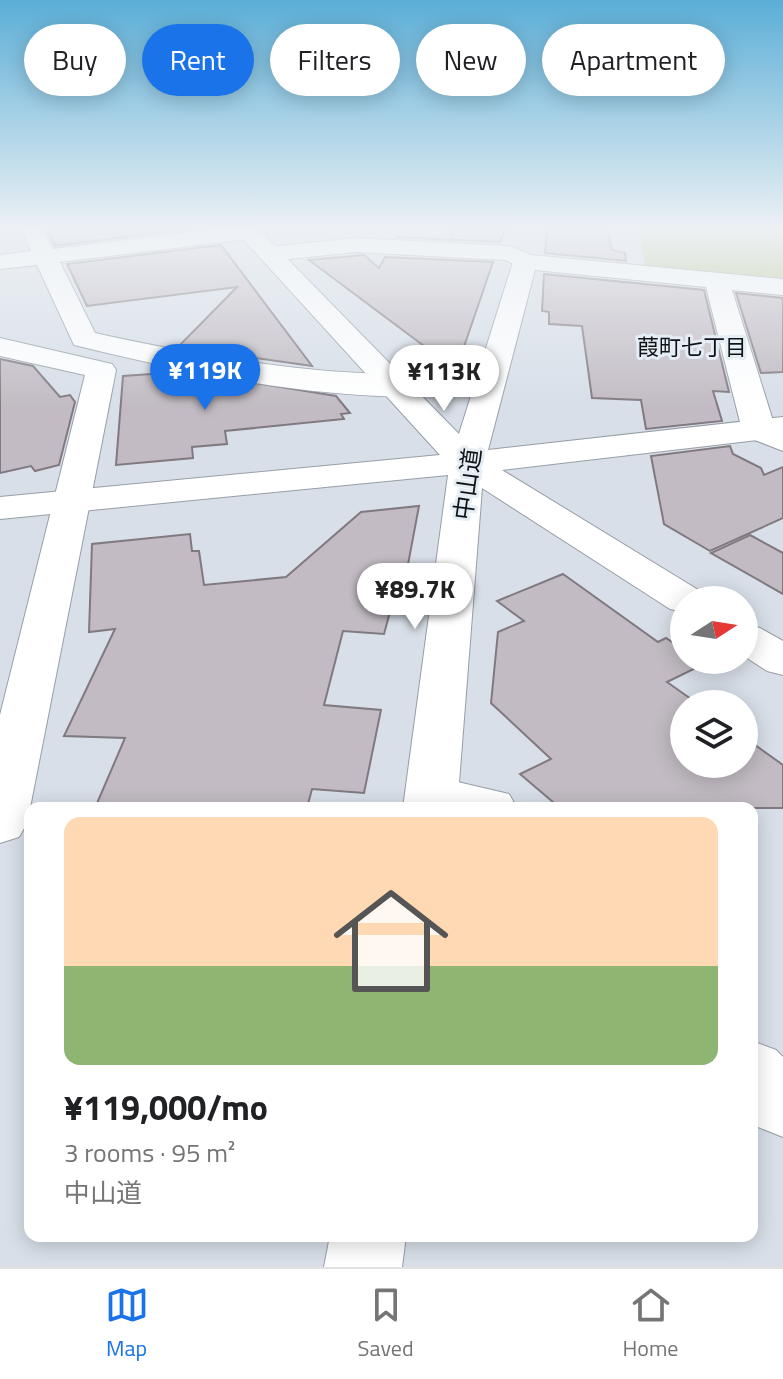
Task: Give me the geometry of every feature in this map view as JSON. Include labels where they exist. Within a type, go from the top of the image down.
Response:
[{"type":"street","points":[[62,288],[84,339]]},
{"type":"street","points":[[301,288],[467,463],[670,591]]},
{"type":"street","name":"中山道","points":[[431,801],[467,463],[517,288]]},
{"type":"street","points":[[0,508],[775,432],[720,288]]},
{"type":"street","points":[[0,320],[215,369],[394,386],[445,386],[490,380]]},
{"type":"street","points":[[0,347],[101,370],[0,823]]},
{"type":"street","points":[[758,646],[783,661]]},
{"type":"street","points":[[758,1078],[783,1104]]},
{"type":"street","points":[[363,1267],[367,1242]]},
{"type":"building","points":[[78,288],[228,288],[87,306]]},
{"type":"building","points":[[236,288],[253,288],[312,366],[178,347]]},
{"type":"building","points":[[347,288],[484,288],[456,370]]},
{"type":"building","points":[[543,288],[704,290],[729,392],[713,391],[722,421],[646,429],[641,400],[592,398],[582,326],[549,324],[549,312],[542,311]]},
{"type":"building","points":[[736,293],[783,298],[783,372],[761,373]]},
{"type":"building","points":[[0,359],[33,366],[60,397],[70,395],[75,402],[59,465],[35,471],[31,466],[0,473]]},
{"type":"building","points":[[158,367],[336,396],[350,413],[341,414],[344,419],[225,431],[227,444],[192,447],[193,458],[116,465],[123,376],[151,374]]},
{"type":"building","points":[[730,446],[733,454],[761,468],[764,475],[783,467],[783,518],[710,551],[664,524],[651,456]]},
{"type":"building","points":[[419,506],[406,575],[400,575],[384,634],[343,631],[324,705],[381,710],[364,793],[312,789],[309,802],[98,802],[125,738],[64,736],[115,629],[89,632],[92,544],[190,534],[192,551],[199,551],[204,585],[286,577],[361,512]]},
{"type":"building","points":[[750,535],[783,553],[783,594],[711,553]]},
{"type":"building","points":[[563,574],[658,642],[666,638],[670,641],[670,674],[683,674],[667,682],[678,690],[670,690],[670,778],[758,778],[758,747],[783,765],[783,808],[758,808],[758,802],[553,802],[520,774],[551,759],[491,703],[498,632],[524,621],[497,601]]},
{"type":"district","name":"葭町七丁目","points":[[692,347]]}]
